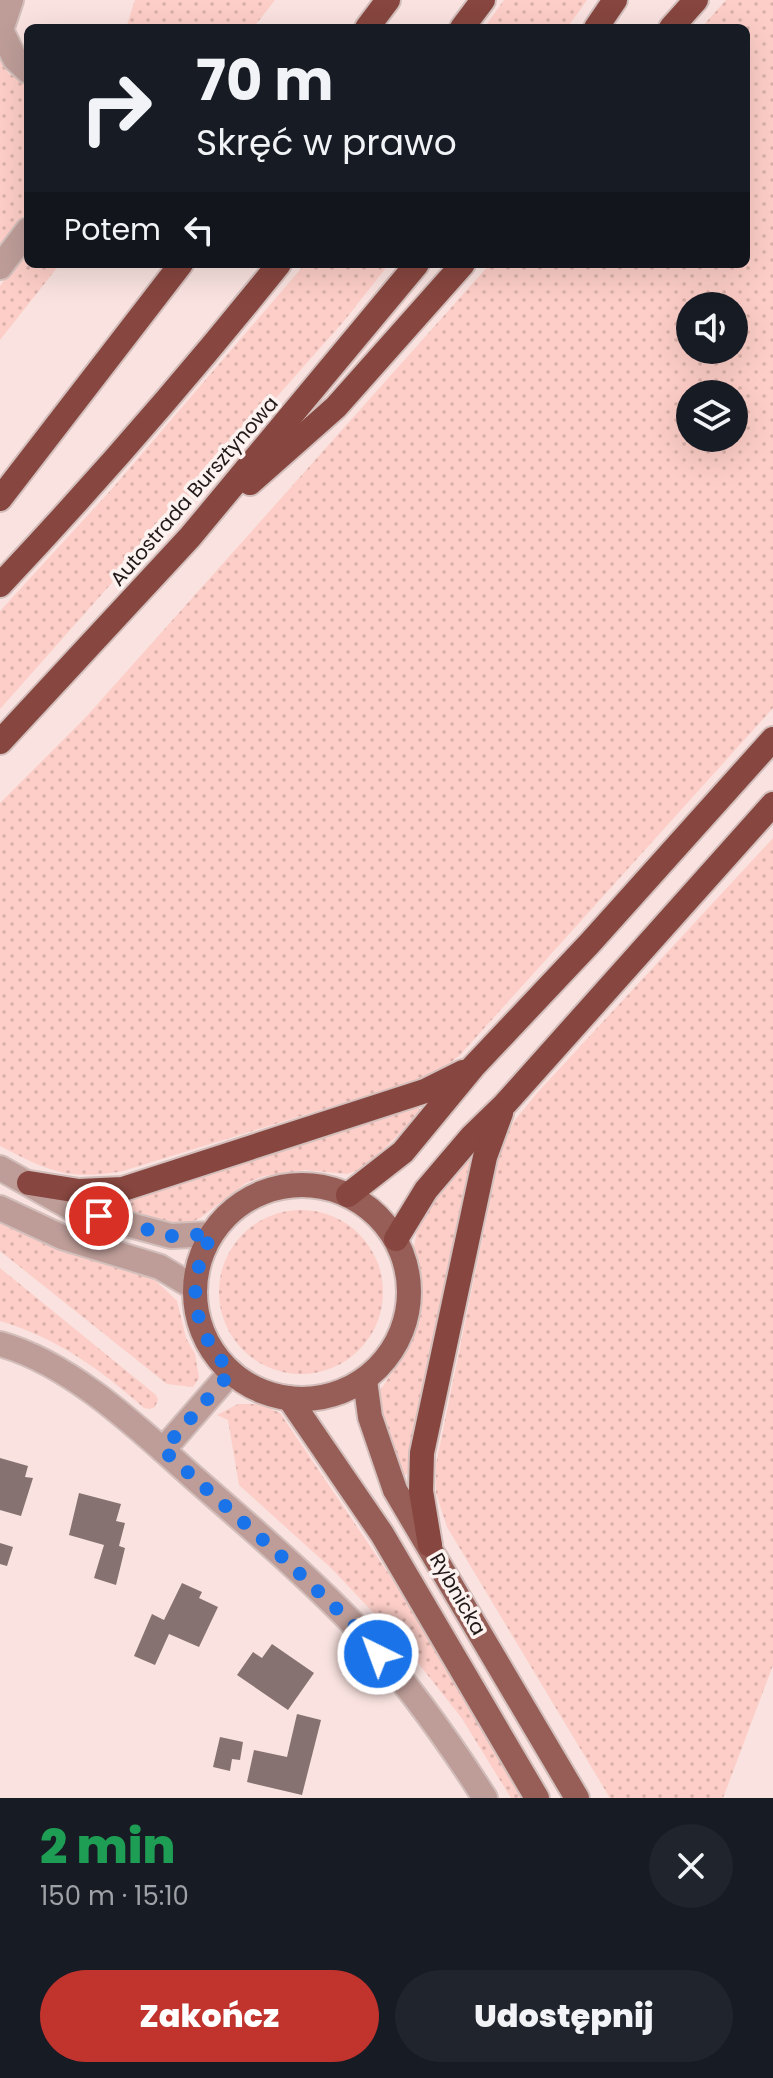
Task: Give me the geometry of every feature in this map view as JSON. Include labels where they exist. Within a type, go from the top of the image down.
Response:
[{"type":"highway","points":[[370,24],[388,0]]},
{"type":"highway","points":[[465,24],[483,0]]},
{"type":"highway","points":[[599,24],[615,0]]},
{"type":"highway","points":[[675,24],[696,0]]},
{"type":"highway","points":[[0,499],[178,268]]},
{"type":"highway","points":[[0,585],[68,513],[223,334],[276,268]]},
{"type":"highway","name":"Autostrada Bursztynowa","points":[[0,742],[190,537],[414,268]]},
{"type":"highway","points":[[190,537],[336,407],[459,268]]},
{"type":"highway","points":[[348,1195],[403,1152],[473,1067],[590,943],[773,739]]},
{"type":"highway","points":[[396,1239],[426,1190],[472,1136],[505,1104],[773,804]]},
{"type":"highway","points":[[29,1183],[79,1191],[123,1189],[425,1091],[473,1067]]},
{"type":"highway","points":[[430,1545],[421,1491],[422,1453],[485,1157],[505,1104]]},
{"type":"main road","points":[[305,1185],[348,1195],[367,1206],[383,1221],[396,1239],[405,1260],[409,1304],[395,1346],[365,1380],[329,1396],[289,1398],[248,1384],[231,1372],[203,1334],[195,1288],[203,1250],[226,1217],[263,1192],[305,1185]]},
{"type":"main road","name":"Rybnicka","points":[[365,1380],[370,1417],[395,1490],[577,1798]]},
{"type":"main road","name":"Rybnicka","points":[[289,1398],[382,1534],[537,1798]]},
{"type":"street","points":[[11,0],[1,30],[15,59],[24,67]]},
{"type":"street","points":[[0,267],[24,235]]},
{"type":"street","points":[[0,1168],[75,1210],[171,1236],[212,1234]]},
{"type":"street","points":[[0,1208],[62,1237],[160,1267],[195,1288]]},
{"type":"street","points":[[0,1344],[40,1360],[91,1390],[163,1450],[362,1633],[445,1735],[485,1798]]},
{"type":"street","points":[[163,1450],[231,1372]]},
{"type":"shaded area","points":[[135,0],[275,0],[256,24],[127,24]]},
{"type":"shaded area","points":[[504,0],[587,0],[570,24],[487,24]]},
{"type":"shaded area","points":[[726,0],[773,0],[773,708],[459,1056],[434,1075],[123,1171],[87,1175],[59,1172],[0,1146],[0,803],[86,717],[486,268],[750,268],[750,24],[705,24]]},
{"type":"shaded area","points":[[0,56],[8,73],[24,83],[24,215],[0,247]]},
{"type":"shaded area","points":[[24,253],[24,268],[57,268],[0,340],[0,286]]},
{"type":"shaded area","points":[[302,268],[386,268],[344,321],[0,709],[0,611],[111,490]]},
{"type":"shaded area","points":[[773,838],[773,1665],[723,1798],[610,1798],[447,1527],[436,1493],[436,1464],[501,1147],[514,1121]]},
{"type":"shaded area","points":[[415,1107],[420,1109],[420,1113],[370,1163],[347,1174],[305,1170],[264,1176],[246,1183],[190,1223],[160,1225],[105,1208],[107,1204]]},
{"type":"shaded area","points":[[471,1155],[407,1474],[404,1475],[400,1473],[378,1406],[379,1392],[409,1347],[419,1317],[422,1295],[414,1247],[419,1218]]},
{"type":"shaded area","points":[[301,1210],[332,1217],[359,1234],[376,1261],[383,1292],[376,1323],[359,1350],[332,1367],[301,1374],[270,1367],[243,1350],[226,1323],[219,1292],[226,1261],[243,1234],[270,1217]]},
{"type":"shaded area","points":[[0,1222],[65,1251],[155,1280],[177,1301],[186,1338],[195,1354],[199,1378],[193,1387],[167,1384],[0,1251]]},
{"type":"shaded area","points":[[0,1268],[156,1395],[158,1400],[155,1407],[144,1408],[111,1380],[59,1346],[0,1321]]},
{"type":"shaded area","points":[[238,1404],[260,1404],[280,1413],[420,1620],[523,1798],[511,1798],[461,1717],[403,1644],[332,1569],[239,1485],[228,1420],[217,1415]]},
{"type":"building","points":[[0,1458],[28,1466],[25,1477],[33,1478],[21,1516],[0,1510]]},
{"type":"building","points":[[79,1493],[121,1504],[116,1521],[125,1523],[119,1546],[125,1548],[116,1585],[94,1578],[104,1545],[69,1535]]},
{"type":"building","points":[[0,1543],[13,1547],[7,1566],[0,1564]]},
{"type":"building","points":[[182,1583],[202,1592],[199,1598],[218,1607],[199,1647],[169,1634],[155,1665],[134,1656],[152,1614],[164,1620]]},
{"type":"building","points":[[272,1644],[314,1673],[288,1710],[237,1675],[253,1652],[262,1658]]},
{"type":"building","points":[[297,1714],[321,1720],[302,1795],[247,1782],[254,1750],[287,1757]]},
{"type":"building","points":[[220,1737],[243,1742],[240,1760],[232,1759],[230,1771],[213,1767]]},
{"type":"route","points":[[99,1216],[171,1236],[212,1234],[203,1250],[198,1269],[195,1288],[197,1311],[203,1334],[231,1372],[163,1450],[281,1556],[362,1633],[378,1654]]}]
